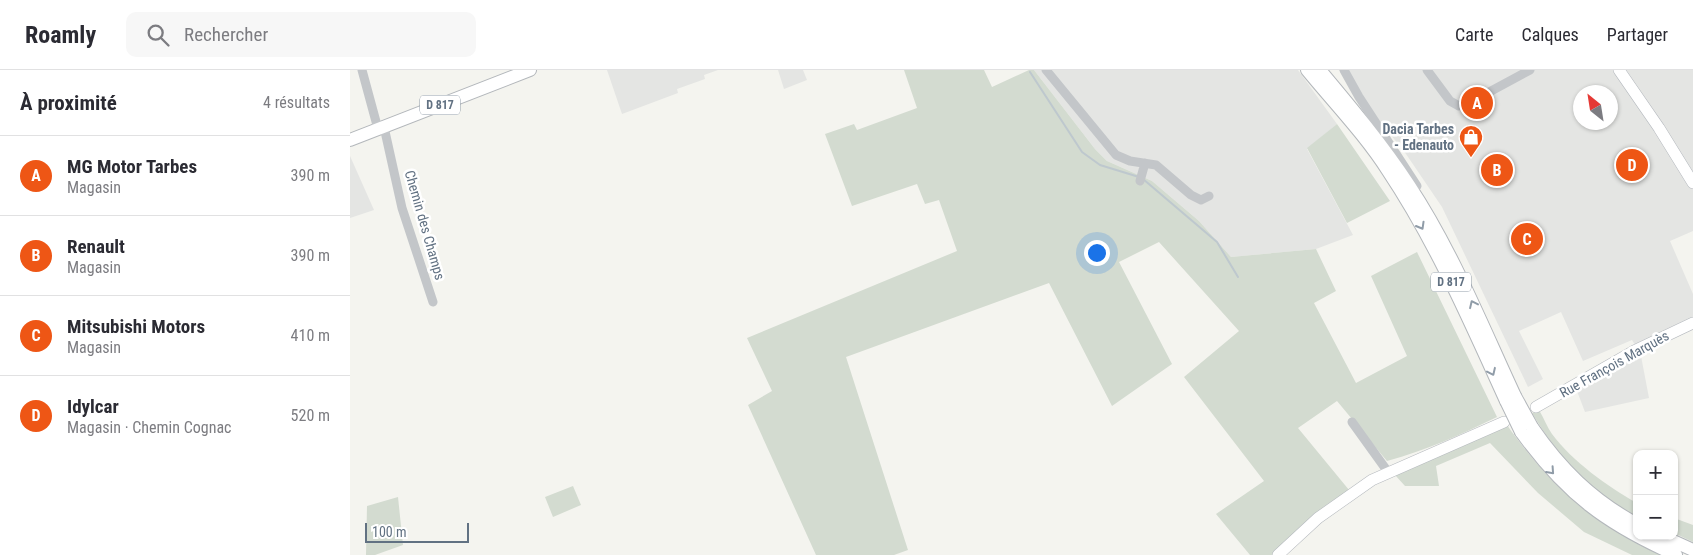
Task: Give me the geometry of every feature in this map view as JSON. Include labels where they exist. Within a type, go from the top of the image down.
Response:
[{"type":"main road","name":"D 817","points":[[350,140],[530,70]]},
{"type":"main road","name":"D 817","points":[[1308,70],[1387,169],[1410,206],[1442,263],[1510,398],[1548,468],[1590,508],[1624,530],[1676,555]]},
{"type":"main road","name":"D 817","points":[[1320,70],[1360,118],[1409,185],[1443,244],[1510,398]]},
{"type":"main road","name":"D 817","points":[[1527,430],[1584,488],[1604,504],[1633,522]]},
{"type":"main road","points":[[1671,540],[1693,550]]},
{"type":"street","name":"Chemin des Champs","points":[[362,70],[381,128],[402,208],[433,302]]},
{"type":"street","points":[[1046,70],[1116,155],[1130,161],[1156,165],[1191,195],[1201,200],[1209,196]]},
{"type":"street","points":[[1344,70],[1359,97],[1416,185],[1439,226],[1443,244]]},
{"type":"street","points":[[1427,70],[1450,101],[1459,106],[1467,104],[1530,70]]},
{"type":"street","points":[[1619,70],[1659,128],[1693,183]]},
{"type":"street","points":[[1141,179],[1145,162]]},
{"type":"street","name":"Rue François Marquès","points":[[1536,407],[1634,351],[1693,323]]},
{"type":"street","points":[[1352,422],[1388,472]]},
{"type":"street","points":[[1278,555],[1318,518],[1355,491],[1388,472],[1504,422]]},
{"type":"shaded area","points":[[607,70],[718,70],[704,75],[705,79],[677,89],[678,93],[622,114]]},
{"type":"shaded area","points":[[778,70],[803,70],[807,80],[784,89]]},
{"type":"shaded area","points":[[904,70],[984,70],[992,87],[1029,70],[1034,70],[1095,149],[1107,161],[1152,181],[1199,221],[1231,257],[1316,249],[1336,291],[1314,303],[1356,383],[1407,356],[1371,276],[1417,252],[1497,417],[1443,442],[1387,461],[1337,401],[1298,428],[1354,496],[1343,503],[1284,555],[1250,555],[1216,514],[1264,481],[1184,377],[1239,331],[1159,242],[1119,262],[1172,364],[1112,406],[1049,283],[846,357],[908,550],[894,555],[816,555],[748,405],[772,391],[747,338],[957,251],[939,200],[925,204],[917,184],[852,206],[825,134],[854,124],[857,130],[917,108]]},
{"type":"shaded area","points":[[1034,70],[1298,70],[1337,124],[1307,149],[1353,235],[1316,249],[1231,257],[1199,221],[1152,181],[1107,161],[1095,149]]},
{"type":"shaded area","points":[[1339,70],[1693,70],[1693,231],[1670,241],[1693,294],[1693,318],[1683,332],[1641,356],[1649,398],[1585,412],[1577,391],[1641,355],[1632,340],[1583,361],[1561,312],[1519,331],[1543,379],[1528,387],[1442,207],[1406,154]]},
{"type":"shaded area","points":[[1337,124],[1390,201],[1347,223],[1307,148]]},
{"type":"shaded area","points":[[350,156],[374,210],[350,218]]},
{"type":"shaded area","points":[[1539,410],[1552,434],[1570,454],[1603,481],[1633,501],[1633,514],[1605,497],[1590,485],[1564,459],[1532,413]]},
{"type":"shaded area","points":[[1507,425],[1540,467],[1574,501],[1614,530],[1661,555],[1632,555],[1584,532],[1538,493],[1490,443],[1436,466],[1439,486],[1405,486],[1395,475]]},
{"type":"shaded area","points":[[573,486],[581,505],[553,517],[545,497]]},
{"type":"shaded area","points":[[398,497],[403,545],[375,555],[366,555],[367,506]]},
{"type":"shaded area","points":[[1678,519],[1693,525],[1693,542],[1678,535]]},
{"type":"waterway","points":[[1030,72],[1082,152],[1100,165],[1139,177]]},
{"type":"waterway","points":[[1143,179],[1217,242],[1238,277]]},
{"type":"place","name":"MG Motor Tarbes","points":[[1477,103]]},
{"type":"place","name":"Dacia Tarbes - Edenauto","points":[[1471,158]]},
{"type":"place","name":"Idylcar","points":[[1632,165]]},
{"type":"place","name":"Renault","points":[[1497,170]]},
{"type":"place","name":"Mitsubishi Motors","points":[[1527,239]]}]
